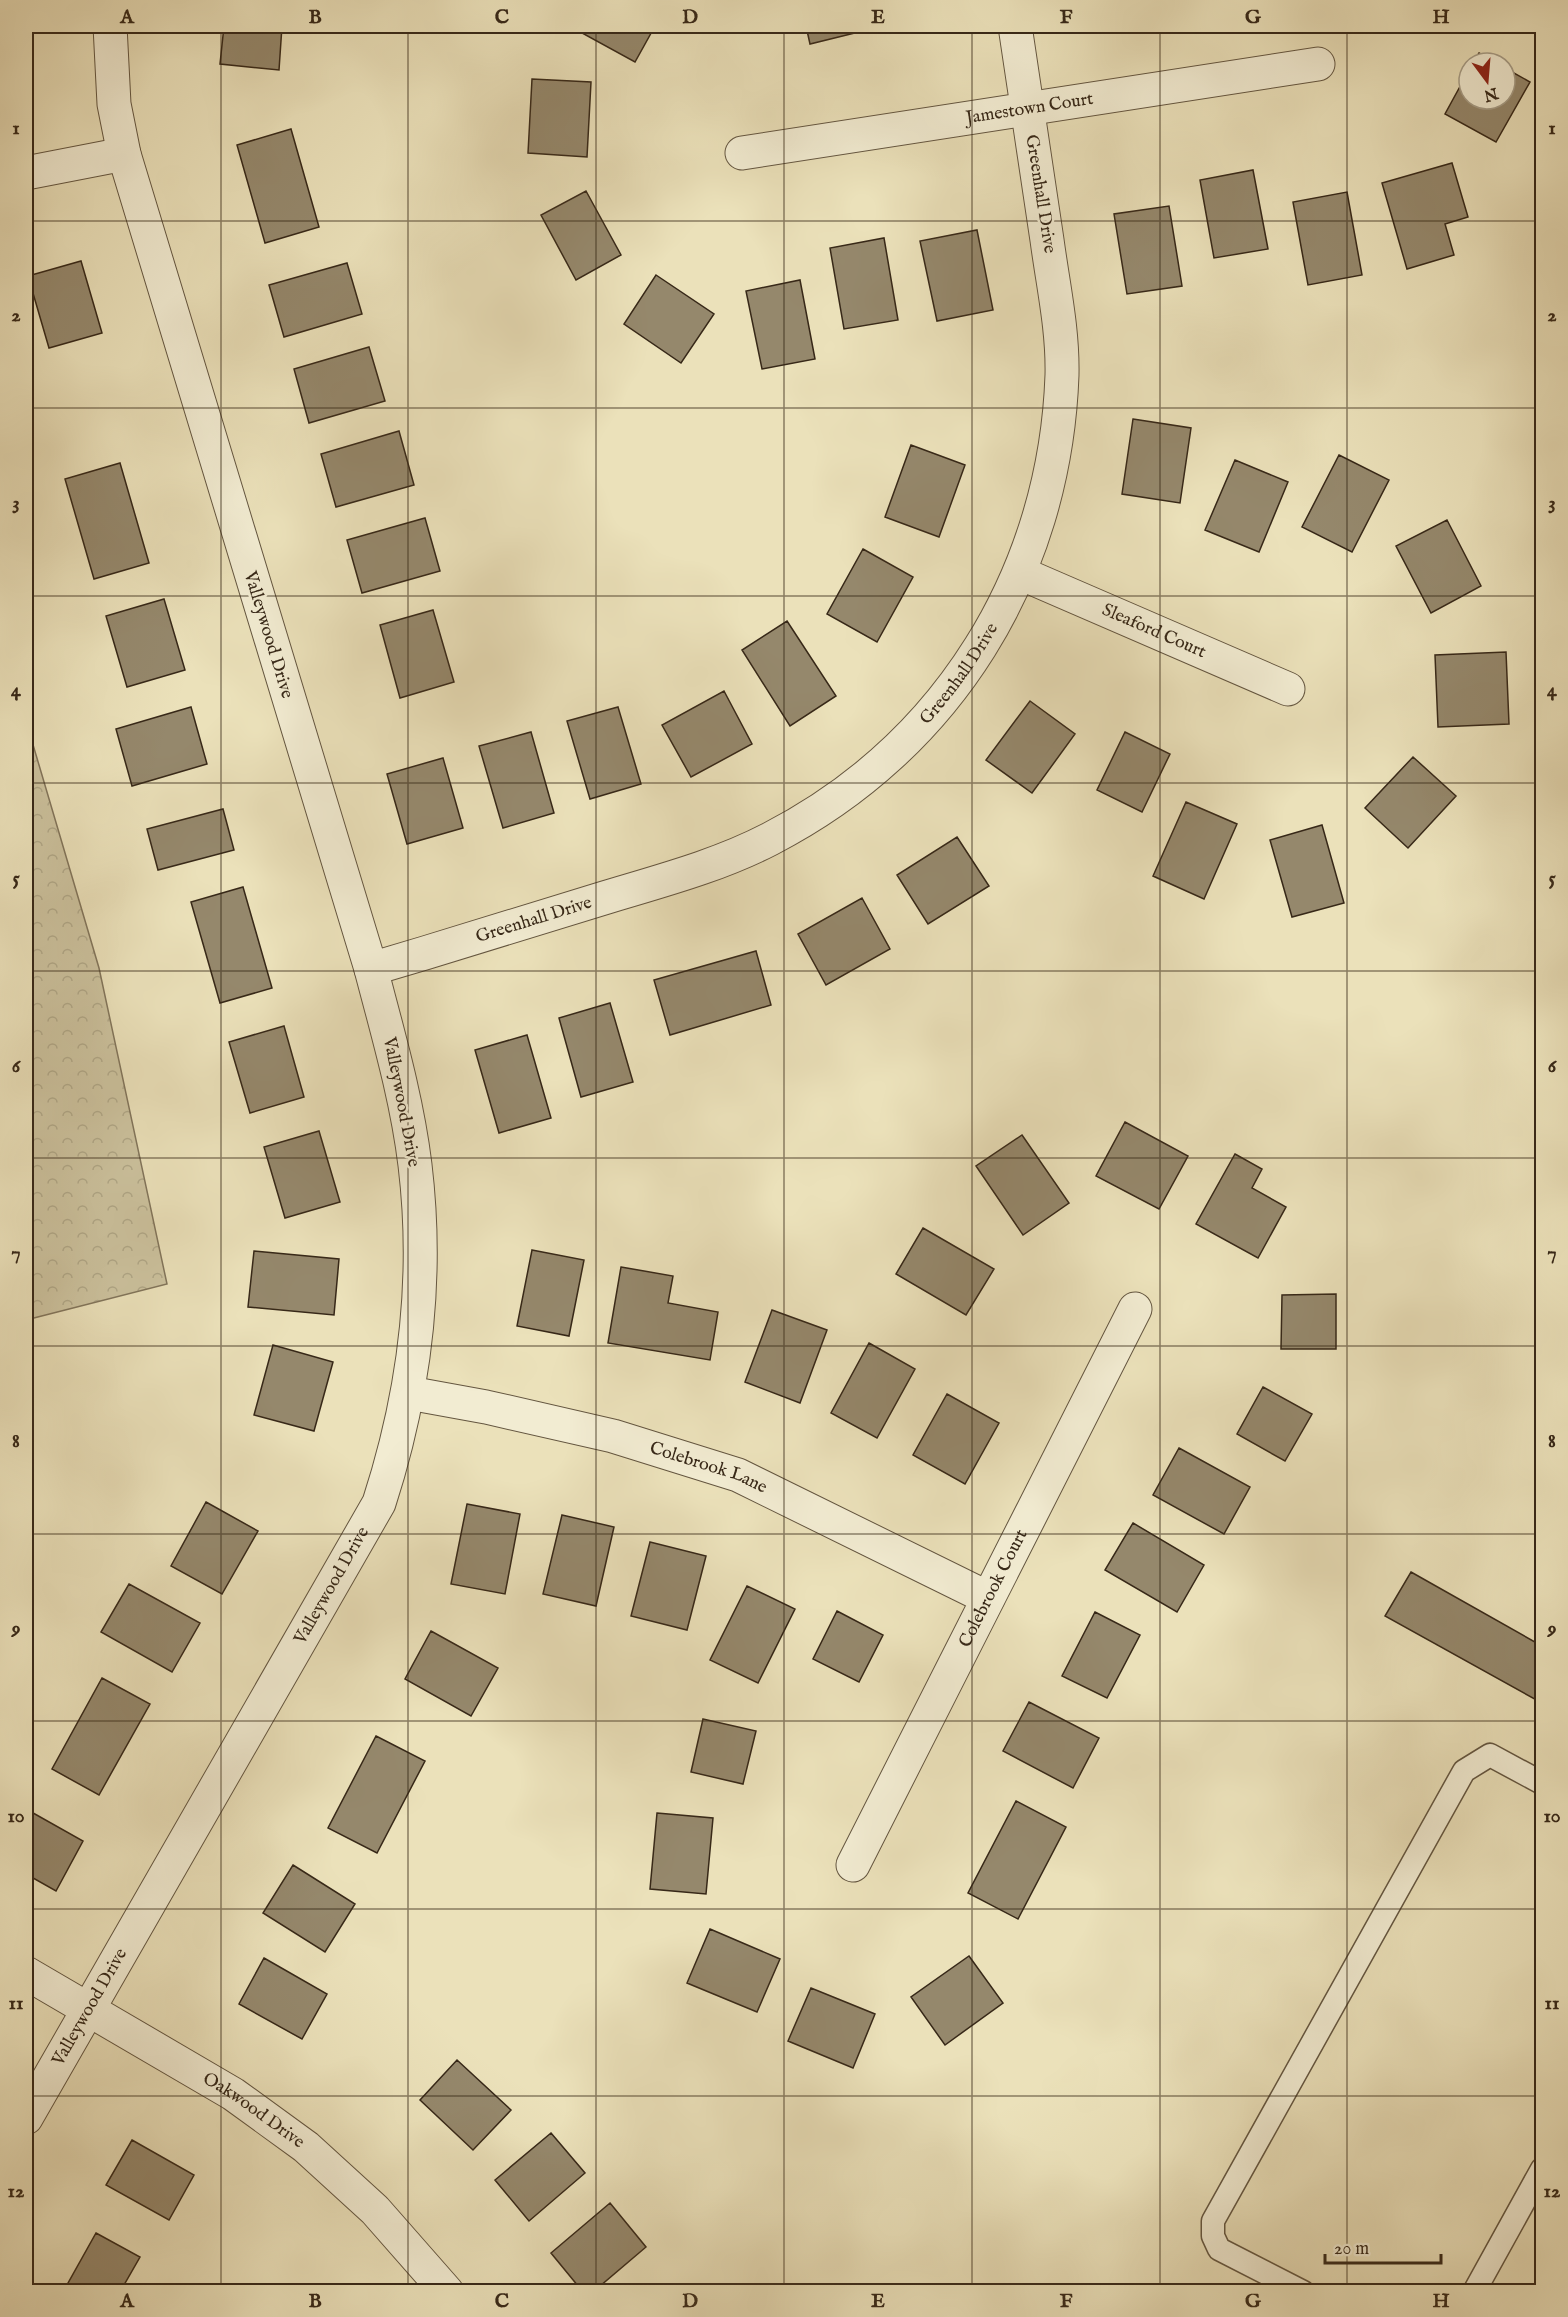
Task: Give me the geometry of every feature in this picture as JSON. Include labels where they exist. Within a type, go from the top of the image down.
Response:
[{"type":"street","name":"Valleywood Drive","points":[[26,2118],[379,1503],[409,1393],[418,1328],[421,1246],[415,1164],[396,1064],[371,969],[124,154],[114,104],[110,26]]},
{"type":"street","name":"Greenhall Drive","points":[[371,969],[705,867],[770,839],[831,803],[875,768],[926,719],[953,687],[986,640],[1020,573],[1042,511],[1056,442],[1062,372],[1058,302],[1015,26]]},
{"type":"street","name":"Jamestown Court","points":[[742,153],[1318,64]]},
{"type":"street","points":[[26,173],[124,154]]},
{"type":"street","name":"Sleaford Court","points":[[1020,573],[1288,689]]},
{"type":"street","name":"Colebrook Court","points":[[852,1865],[1135,1309]]},
{"type":"street","name":"Colebrook Lane","points":[[409,1393],[486,1407],[613,1436],[738,1475],[988,1598]]},
{"type":"street","name":"Oakwood Drive","points":[[26,1973],[233,2094],[306,2147],[375,2210],[447,2292]]},
{"type":"lane","points":[[1303,2292],[1219,2249],[1213,2236],[1213,2221],[1464,1771],[1490,1755],[1542,1783]]},
{"type":"lane","points":[[1474,2292],[1542,2169]]},
{"type":"green space","points":[[26,721],[99,968],[167,1284],[26,1320]]},
{"type":"building","points":[[26,26],[35,26],[37,32],[26,35]]},
{"type":"building","points":[[224,26],[282,26],[279,70],[220,64]]},
{"type":"building","points":[[586,26],[655,26],[635,62],[582,33]]},
{"type":"building","points":[[806,26],[861,26],[863,31],[810,44]]},
{"type":"building","points":[[1517,75],[1530,82],[1517,105]]},
{"type":"building","points":[[532,79],[591,82],[587,157],[528,153]]},
{"type":"building","points":[[1457,92],[1457,111],[1514,111],[1496,142],[1445,114]]},
{"type":"building","points":[[291,129],[319,227],[265,243],[237,145]]},
{"type":"building","points":[[1452,163],[1468,217],[1445,224],[1454,255],[1407,269],[1382,183]]},
{"type":"building","points":[[1253,170],[1268,249],[1214,258],[1200,180]]},
{"type":"building","points":[[586,191],[621,255],[576,280],[541,215]]},
{"type":"building","points":[[1347,192],[1362,275],[1308,285],[1293,202]]},
{"type":"building","points":[[1169,206],[1182,286],[1127,294],[1114,214]]},
{"type":"building","points":[[977,230],[993,310],[937,321],[920,241]]},
{"type":"building","points":[[884,238],[898,320],[844,329],[830,248]]},
{"type":"building","points":[[81,261],[102,333],[49,348],[28,276]]},
{"type":"building","points":[[347,263],[362,314],[284,337],[269,285]]},
{"type":"building","points":[[656,275],[714,314],[681,363],[624,324]]},
{"type":"building","points":[[800,280],[815,359],[762,369],[746,291]]},
{"type":"building","points":[[369,347],[385,401],[309,423],[294,369]]},
{"type":"building","points":[[1133,419],[1191,428],[1180,503],[1122,494]]},
{"type":"building","points":[[399,431],[414,485],[336,507],[321,454]]},
{"type":"building","points":[[911,445],[965,465],[939,537],[885,517]]},
{"type":"building","points":[[1339,455],[1389,480],[1352,552],[1302,527]]},
{"type":"building","points":[[1235,460],[1288,482],[1259,552],[1205,530]]},
{"type":"building","points":[[120,463],[149,563],[94,579],[65,479]]},
{"type":"building","points":[[425,518],[440,571],[362,593],[347,540]]},
{"type":"building","points":[[1447,520],[1481,586],[1431,613],[1396,546]]},
{"type":"building","points":[[863,549],[913,577],[877,642],[827,614]]},
{"type":"building","points":[[164,599],[185,670],[127,687],[106,616]]},
{"type":"building","points":[[433,610],[454,682],[400,698],[380,625]]},
{"type":"building","points":[[787,621],[836,696],[790,726],[742,650]]},
{"type":"building","points":[[1506,652],[1509,724],[1438,727],[1435,655]]},
{"type":"building","points":[[724,691],[752,744],[691,777],[662,725]]},
{"type":"building","points":[[1030,701],[1075,734],[1032,793],[986,760]]},
{"type":"building","points":[[191,707],[207,764],[132,786],[116,729]]},
{"type":"building","points":[[618,707],[641,784],[590,799],[567,721]]},
{"type":"building","points":[[531,732],[554,813],[503,828],[479,746]]},
{"type":"building","points":[[1125,732],[1170,754],[1142,812],[1097,790]]},
{"type":"building","points":[[1413,757],[1456,796],[1408,848],[1365,808]]},
{"type":"building","points":[[443,758],[463,828],[407,844],[387,774]]},
{"type":"building","points":[[1186,802],[1237,824],[1204,899],[1153,876]]},
{"type":"building","points":[[223,809],[234,850],[158,870],[147,829]]},
{"type":"building","points":[[1322,825],[1344,903],[1292,917],[1270,840]]},
{"type":"building","points":[[957,837],[989,886],[928,924],[897,875]]},
{"type":"building","points":[[243,887],[272,988],[220,1003],[191,902]]},
{"type":"building","points":[[862,898],[890,949],[826,985],[798,934]]},
{"type":"building","points":[[756,951],[771,1005],[670,1035],[654,980]]},
{"type":"building","points":[[610,1003],[633,1082],[581,1097],[559,1018]]},
{"type":"building","points":[[284,1026],[304,1097],[250,1113],[229,1042]]},
{"type":"building","points":[[527,1035],[551,1118],[499,1133],[475,1050]]},
{"type":"building","points":[[1125,1122],[1188,1156],[1159,1209],[1096,1176]]},
{"type":"building","points":[[319,1131],[340,1202],[285,1218],[264,1147]]},
{"type":"building","points":[[1022,1135],[1069,1203],[1023,1235],[976,1166]]},
{"type":"building","points":[[1235,1154],[1262,1169],[1252,1188],[1286,1207],[1258,1258],[1196,1224]]},
{"type":"building","points":[[923,1228],[994,1269],[966,1315],[896,1274]]},
{"type":"building","points":[[532,1250],[584,1260],[569,1336],[517,1326]]},
{"type":"building","points":[[254,1251],[339,1259],[334,1315],[248,1307]]},
{"type":"building","points":[[621,1267],[673,1276],[668,1303],[718,1312],[710,1360],[608,1343]]},
{"type":"building","points":[[1336,1294],[1336,1349],[1281,1349],[1282,1295]]},
{"type":"building","points":[[772,1310],[827,1330],[800,1403],[745,1382]]},
{"type":"building","points":[[869,1343],[915,1369],[877,1438],[831,1413]]},
{"type":"building","points":[[273,1345],[333,1362],[314,1431],[254,1415]]},
{"type":"building","points":[[1263,1387],[1312,1414],[1285,1461],[1237,1434]]},
{"type":"building","points":[[947,1394],[999,1423],[965,1484],[913,1455]]},
{"type":"building","points":[[1179,1448],[1250,1487],[1224,1534],[1153,1495]]},
{"type":"building","points":[[206,1502],[258,1531],[222,1594],[171,1566]]},
{"type":"building","points":[[467,1504],[520,1514],[505,1594],[451,1584]]},
{"type":"building","points":[[562,1515],[614,1527],[596,1606],[543,1594]]},
{"type":"building","points":[[1133,1523],[1204,1565],[1177,1612],[1105,1570]]},
{"type":"building","points":[[650,1542],[706,1556],[687,1630],[631,1616]]},
{"type":"building","points":[[1411,1572],[1542,1646],[1542,1698],[1540,1702],[1385,1616]]},
{"type":"building","points":[[129,1584],[200,1623],[172,1672],[101,1632]]},
{"type":"building","points":[[747,1586],[795,1609],[758,1683],[710,1660]]},
{"type":"building","points":[[837,1611],[883,1635],[859,1682],[813,1659]]},
{"type":"building","points":[[1095,1612],[1140,1635],[1107,1698],[1062,1676]]},
{"type":"building","points":[[431,1631],[498,1668],[471,1716],[405,1679]]},
{"type":"building","points":[[102,1678],[150,1704],[99,1795],[52,1769]]},
{"type":"building","points":[[1029,1702],[1099,1738],[1073,1788],[1003,1751]]},
{"type":"building","points":[[703,1719],[756,1731],[743,1784],[691,1772]]},
{"type":"building","points":[[376,1736],[425,1761],[377,1853],[328,1828]]},
{"type":"building","points":[[1016,1801],[1066,1827],[1018,1919],[968,1893]]},
{"type":"building","points":[[26,1809],[83,1841],[56,1891],[26,1874]]},
{"type":"building","points":[[657,1813],[713,1818],[706,1894],[650,1889]]},
{"type":"building","points":[[293,1865],[355,1904],[325,1952],[263,1913]]},
{"type":"building","points":[[710,1929],[780,1959],[757,2012],[687,1983]]},
{"type":"building","points":[[969,1956],[1003,2003],[945,2045],[911,1997]]},
{"type":"building","points":[[264,1958],[327,1994],[302,2039],[239,2004]]},
{"type":"building","points":[[811,1988],[875,2014],[853,2068],[788,2041]]},
{"type":"building","points":[[457,2060],[511,2110],[473,2150],[420,2100]]},
{"type":"building","points":[[551,2133],[585,2173],[529,2221],[495,2180]]},
{"type":"building","points":[[132,2140],[194,2175],[169,2220],[106,2185]]},
{"type":"building","points":[[610,2203],[646,2247],[593,2292],[583,2292],[551,2253]]},
{"type":"building","points":[[96,2233],[140,2257],[120,2292],[63,2292]]}]
